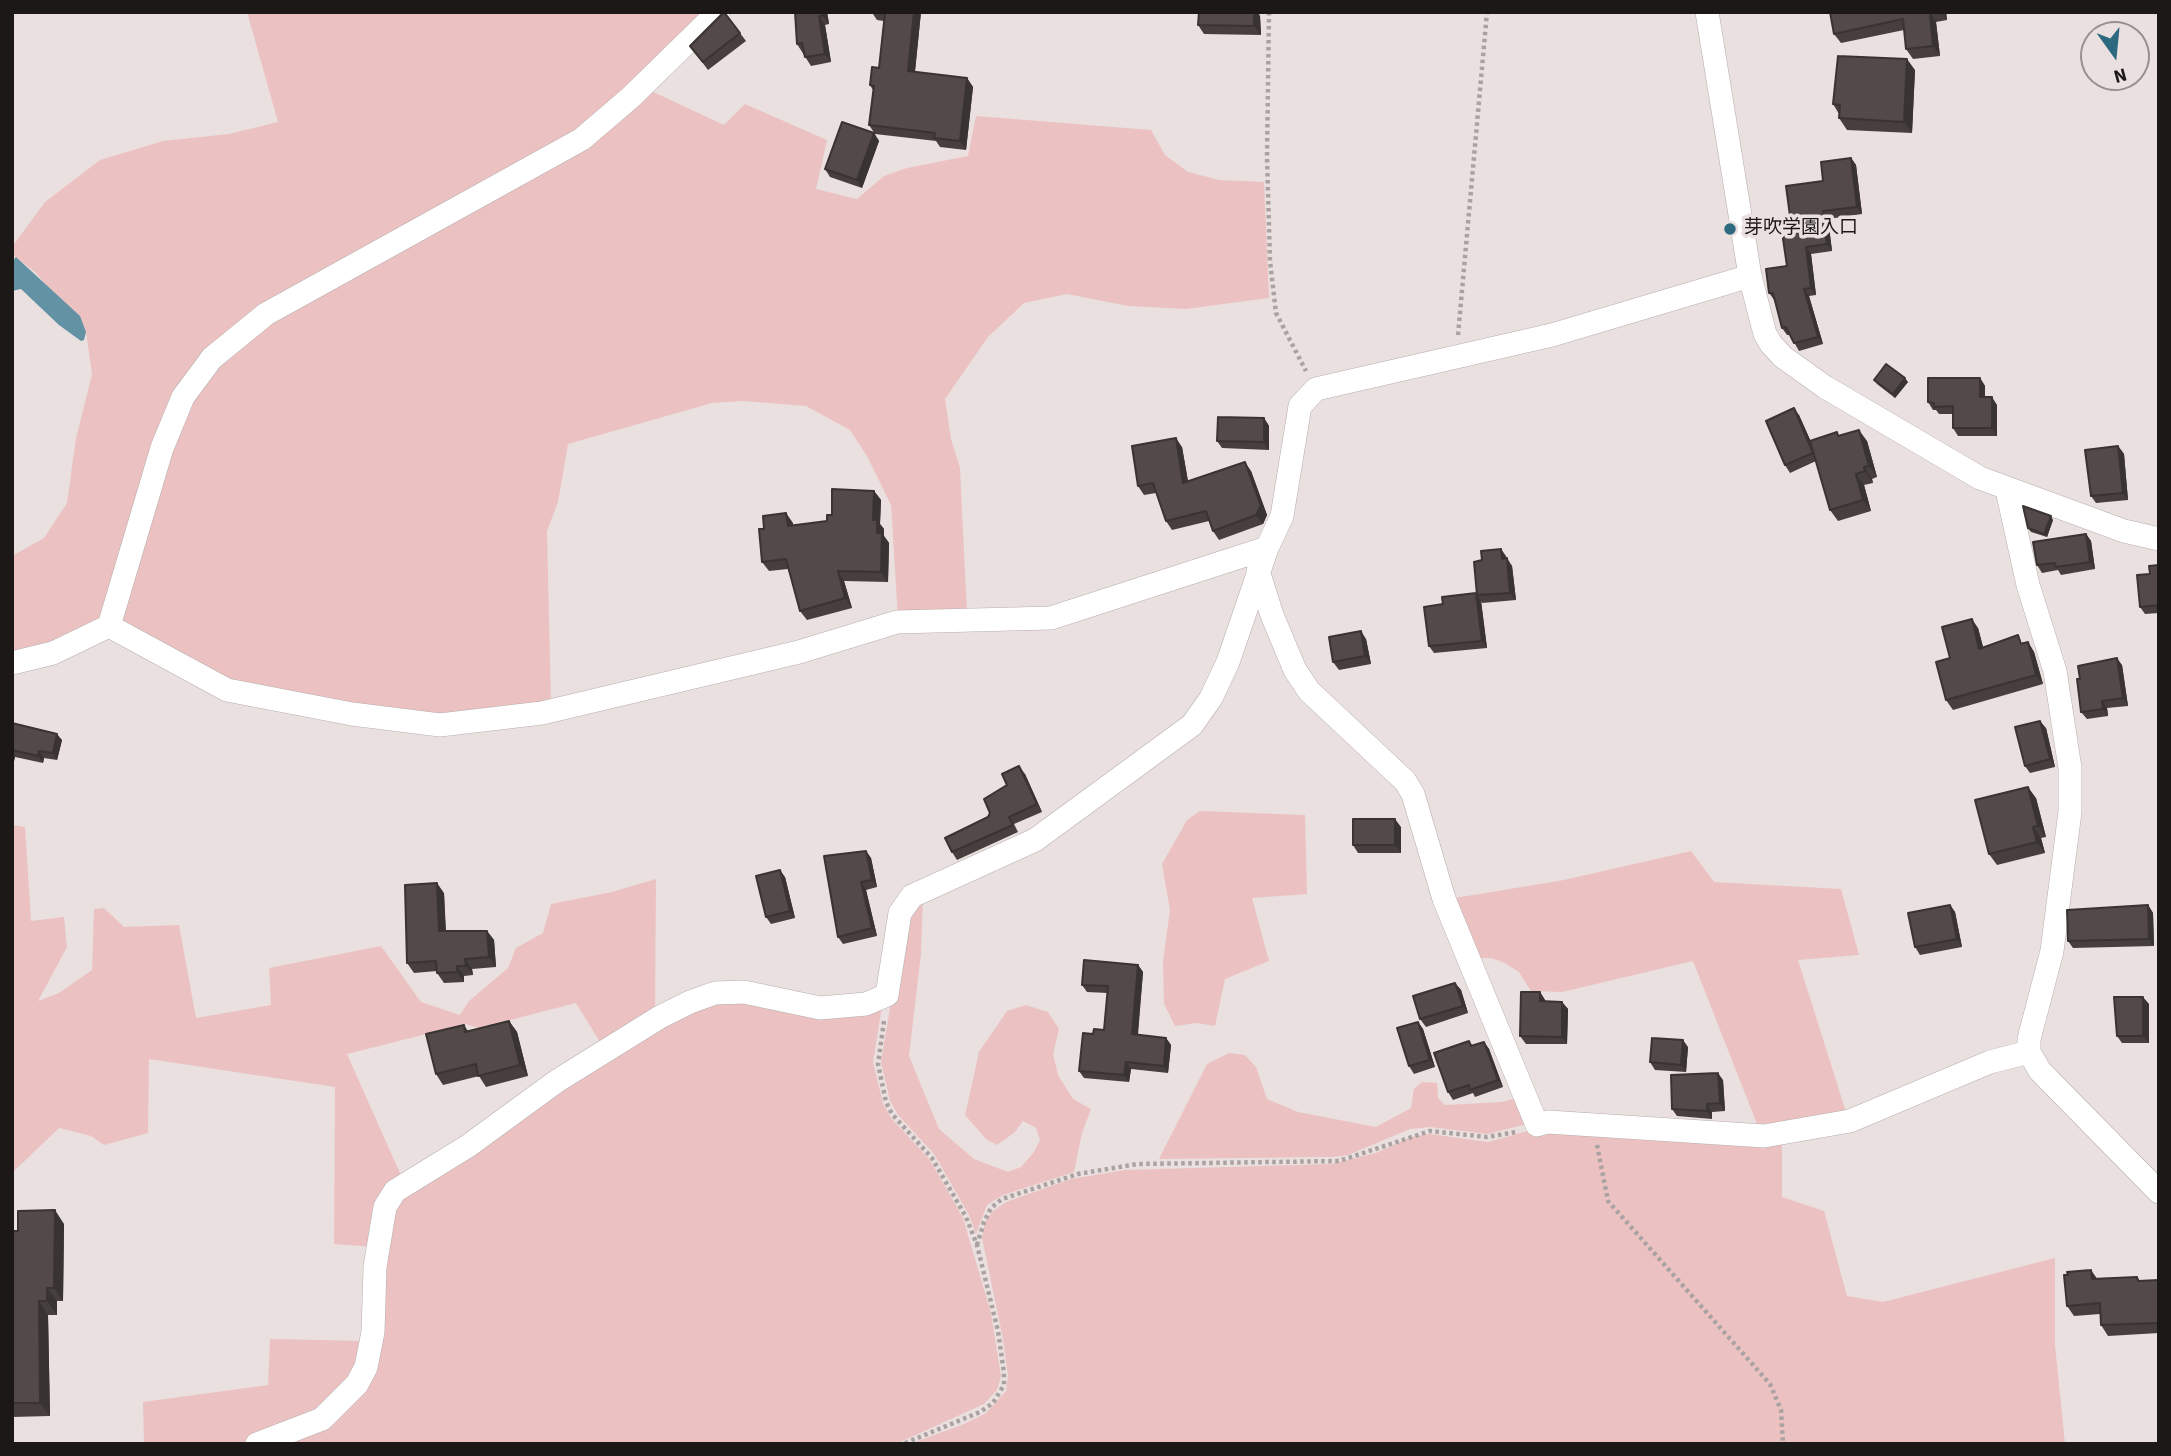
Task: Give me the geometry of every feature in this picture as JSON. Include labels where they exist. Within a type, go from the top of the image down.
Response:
[{"type":"street","points":[[12,663],[53,653],[109,626],[162,447],[183,397],[212,358],[267,314],[582,139],[631,97],[718,12]]},
{"type":"street","points":[[1707,12],[1750,276],[1765,334],[1783,357],[1836,393],[1980,478],[2124,531],[2159,539]]},
{"type":"street","points":[[257,1444],[322,1419],[357,1384],[366,1367],[373,1332],[375,1267],[385,1207],[395,1191],[468,1146],[557,1081],[660,1017],[690,1002],[715,993],[744,992],[820,1008],[866,1004],[887,995],[900,913],[912,896],[1035,840],[1192,724],[1211,698],[1228,662],[1258,570],[1282,516],[1300,406],[1316,389],[1337,381],[1552,335],[1750,276]]},
{"type":"street","points":[[2007,490],[2028,585],[2055,671],[2070,768],[2070,813],[2052,951],[2029,1039],[2029,1052],[2040,1071],[2159,1192]]},
{"type":"street","points":[[109,626],[227,690],[352,714],[440,725],[541,713],[799,652],[897,622],[1051,618],[1267,548]]},
{"type":"street","points":[[1258,570],[1272,615],[1295,670],[1309,691],[1405,781],[1413,794],[1444,899],[1537,1125],[1548,1122],[1764,1136],[1850,1121],[1990,1062],[2029,1052]]},
{"type":"path","points":[[1269,12],[1267,156],[1270,261],[1276,313],[1316,389]]},
{"type":"path","points":[[1457,357],[1488,12]]},
{"type":"path","points":[[887,995],[878,1064],[886,1102],[892,1114],[932,1158],[965,1217],[977,1245],[998,1331],[1004,1385],[993,1403],[980,1412],[903,1444]]},
{"type":"path","points":[[977,1245],[984,1222],[992,1208],[1002,1199],[1079,1174],[1137,1164],[1339,1161],[1430,1130],[1503,1137],[1537,1125]]},
{"type":"path","points":[[1595,1127],[1608,1201],[1770,1384],[1781,1410],[1783,1444]]},
{"type":"shaded area","points":[[247,12],[709,12],[577,135],[375,245],[193,378],[107,622],[65,641],[12,655],[12,556],[44,538],[67,503],[76,438],[92,374],[86,332],[36,273],[12,254],[12,247],[45,202],[100,160],[163,141],[229,134],[278,122]]},
{"type":"shaded area","points":[[645,88],[724,125],[745,104],[827,140],[816,189],[857,199],[884,176],[907,168],[968,156],[976,116],[1151,130],[1165,155],[1188,172],[1219,180],[1264,182],[1269,298],[1186,309],[1128,306],[1067,294],[1024,303],[988,337],[945,399],[951,439],[960,468],[967,614],[898,618],[891,505],[867,456],[850,430],[806,406],[744,401],[712,403],[568,444],[558,502],[547,531],[551,704],[464,718],[248,696],[122,622],[162,458],[183,407],[241,337]]},
{"type":"shaded area","points":[[1200,811],[1305,815],[1307,894],[1252,898],[1269,961],[1225,979],[1215,1026],[1197,1023],[1175,1026],[1164,1004],[1163,961],[1170,910],[1162,864],[1187,820]]},
{"type":"shaded area","points":[[12,825],[25,827],[31,921],[64,917],[67,947],[38,1001],[59,993],[92,970],[94,909],[104,908],[124,927],[179,925],[196,1018],[271,1005],[269,968],[381,946],[421,1002],[460,1015],[469,1001],[508,968],[516,948],[543,933],[551,904],[612,892],[656,879],[655,1015],[603,1047],[576,1003],[479,1028],[466,1024],[347,1054],[403,1180],[375,1247],[334,1244],[335,1087],[149,1059],[148,1133],[104,1145],[91,1136],[59,1128],[12,1173]]},
{"type":"shaded area","points":[[1691,851],[1714,882],[1841,889],[1859,955],[1798,960],[1847,1115],[1813,1122],[1757,1124],[1693,961],[1562,992],[1531,991],[1519,972],[1505,963],[1491,958],[1472,958],[1455,898],[1564,880]]},
{"type":"shaded area","points":[[923,897],[921,954],[909,1056],[939,1129],[974,1159],[1008,1172],[1021,1167],[1034,1152],[1040,1140],[1036,1128],[1023,1121],[1015,1132],[997,1145],[986,1139],[965,1115],[979,1052],[1007,1011],[1026,1005],[1048,1012],[1059,1029],[1053,1054],[1058,1075],[1073,1099],[1091,1109],[1082,1133],[1074,1172],[1003,1195],[987,1205],[976,1234],[969,1215],[934,1154],[898,1115],[890,1101],[881,1062],[905,918]]},
{"type":"shaded area","points":[[883,1000],[873,1062],[883,1103],[891,1118],[930,1160],[963,1218],[991,1313],[1001,1376],[997,1390],[984,1404],[896,1444],[276,1444],[345,1406],[399,1194],[704,1001]]},
{"type":"shaded area","points":[[1229,1053],[1245,1055],[1256,1067],[1267,1099],[1298,1112],[1376,1127],[1411,1108],[1414,1089],[1422,1082],[1437,1083],[1438,1098],[1445,1105],[1502,1102],[1521,1097],[1531,1123],[1488,1134],[1430,1127],[1410,1129],[1348,1155],[1332,1157],[1159,1159],[1207,1064]]},
{"type":"shaded area","points":[[1531,1130],[1782,1136],[1782,1197],[1824,1211],[1847,1296],[1883,1302],[2055,1258],[2055,1345],[2065,1444],[910,1444],[986,1413],[1006,1391],[1008,1376],[1003,1339],[982,1238],[985,1222],[993,1211],[1006,1202],[1071,1179],[1125,1170],[1331,1164],[1376,1153],[1411,1137],[1430,1134],[1488,1142]]},
{"type":"shaded area","points":[[270,1339],[368,1341],[339,1400],[271,1435],[240,1444],[144,1444],[143,1402],[268,1385]]},
{"type":"water","points":[[16,257],[80,316],[86,332],[84,340],[81,341],[59,325],[21,289],[12,291],[12,262]]},
{"type":"building","points":[[724,12],[740,33],[703,62],[690,46]]},
{"type":"building","points":[[795,12],[822,12],[823,16],[819,16],[825,54],[805,57],[802,43],[797,44]]},
{"type":"building","points":[[881,12],[914,12],[908,71],[967,78],[960,141],[934,138],[935,133],[869,125],[874,86],[870,85],[872,67],[879,68],[885,13]]},
{"type":"building","points":[[1199,12],[1254,12],[1254,26],[1198,25]]},
{"type":"building","points":[[1830,12],[1932,12],[1933,46],[1906,49],[1903,19],[1834,34]]},
{"type":"building","points":[[1838,56],[1907,59],[1904,122],[1839,118],[1840,105],[1833,104]]},
{"type":"building","points":[[842,122],[874,133],[857,180],[825,169]]},
{"type":"building","points":[[1851,158],[1857,207],[1823,211],[1827,244],[1806,247],[1811,288],[1804,289],[1818,337],[1794,343],[1786,327],[1782,328],[1773,293],[1769,293],[1766,269],[1787,266],[1782,232],[1792,231],[1786,186],[1823,181],[1821,162]]},
{"type":"building","points":[[1886,364],[1905,378],[1893,394],[1874,380]]},
{"type":"building","points":[[1928,378],[1980,378],[1980,397],[1992,397],[1992,428],[1953,428],[1953,406],[1934,407],[1934,403],[1928,402]]},
{"type":"building","points":[[1794,408],[1813,453],[1785,465],[1766,421]]},
{"type":"building","points":[[1218,417],[1264,418],[1264,442],[1217,441]]},
{"type":"building","points":[[1859,430],[1869,466],[1864,467],[1865,471],[1856,474],[1863,500],[1830,510],[1810,441],[1837,432],[1838,436]]},
{"type":"building","points":[[1176,438],[1183,483],[1245,462],[1261,506],[1256,515],[1213,531],[1206,511],[1166,521],[1153,483],[1138,486],[1132,446]]},
{"type":"building","points":[[2118,446],[2123,493],[2091,496],[2085,450]]},
{"type":"building","points":[[832,489],[874,491],[873,520],[877,520],[877,533],[882,533],[881,572],[838,571],[845,598],[800,611],[786,559],[762,562],[759,529],[764,529],[763,516],[786,513],[788,526],[827,521],[827,515],[832,515]]},
{"type":"building","points":[[2023,506],[2051,516],[2044,534],[2028,528]]},
{"type":"building","points":[[2086,534],[2090,562],[2056,567],[2055,563],[2037,565],[2033,542]]},
{"type":"building","points":[[1501,549],[1502,559],[1507,558],[1510,593],[1477,595],[1474,562],[1482,560],[1481,551]]},
{"type":"building","points":[[2159,565],[2159,605],[2140,607],[2137,575],[2150,574],[2149,566]]},
{"type":"building","points":[[1476,593],[1482,641],[1429,646],[1424,607],[1443,604],[1442,597]]},
{"type":"building","points":[[1972,619],[1979,649],[2018,635],[2021,644],[2028,642],[2036,675],[1946,700],[1936,662],[1950,658],[1942,627]]},
{"type":"building","points":[[1361,631],[1365,656],[1333,662],[1329,637]]},
{"type":"building","points":[[2117,658],[2123,698],[2102,701],[2103,709],[2081,712],[2078,666]]},
{"type":"building","points":[[2040,721],[2050,759],[2025,766],[2015,727]]},
{"type":"building","points":[[12,723],[57,734],[53,753],[39,751],[38,756],[12,750]]},
{"type":"building","points":[[1019,766],[1037,804],[1009,817],[1013,825],[952,852],[945,838],[988,817],[990,813],[984,799],[1007,785],[1002,774]]},
{"type":"building","points":[[2028,787],[2038,826],[2033,827],[2037,842],[1989,854],[1975,800]]},
{"type":"building","points":[[1353,819],[1395,819],[1395,845],[1353,845]]},
{"type":"building","points":[[866,851],[872,880],[861,882],[872,928],[838,937],[824,856]]},
{"type":"building","points":[[780,870],[790,911],[766,917],[756,876]]},
{"type":"building","points":[[437,883],[439,931],[487,931],[489,957],[465,959],[466,966],[457,966],[457,972],[437,973],[436,961],[407,963],[405,885]]},
{"type":"building","points":[[1950,905],[1957,939],[1915,947],[1908,913]]},
{"type":"building","points":[[2148,905],[2149,939],[2068,941],[2067,910]]},
{"type":"building","points":[[1084,960],[1138,965],[1132,1034],[1166,1038],[1164,1066],[1126,1062],[1124,1075],[1079,1071],[1083,1033],[1093,1034],[1094,1029],[1104,1030],[1108,986],[1082,985]]},
{"type":"building","points":[[1455,983],[1463,1006],[1420,1019],[1413,996]]},
{"type":"building","points":[[1521,992],[1540,992],[1540,1001],[1562,1002],[1562,1037],[1520,1036]]},
{"type":"building","points":[[2114,997],[2143,997],[2143,1036],[2117,1036]]},
{"type":"building","points":[[509,1021],[520,1065],[478,1076],[476,1064],[436,1074],[426,1034],[464,1025],[465,1032]]},
{"type":"building","points":[[1418,1022],[1430,1060],[1409,1066],[1397,1028]]},
{"type":"building","points":[[1652,1038],[1683,1040],[1681,1065],[1650,1062]]},
{"type":"building","points":[[1469,1041],[1471,1046],[1484,1042],[1498,1080],[1470,1090],[1469,1085],[1448,1092],[1434,1053]]},
{"type":"building","points":[[1718,1073],[1720,1103],[1707,1104],[1707,1111],[1672,1109],[1671,1075]]},
{"type":"building","points":[[55,1210],[54,1288],[47,1288],[47,1301],[39,1301],[40,1403],[12,1403],[13,1231],[18,1231],[18,1211]]},
{"type":"building","points":[[2091,1270],[2092,1279],[2137,1277],[2138,1281],[2159,1280],[2159,1323],[2101,1325],[2100,1303],[2067,1306],[2064,1275],[2068,1275],[2067,1272]]},
{"type":"place","name":"芽吹学園入口","points":[[1730,229]]}]
